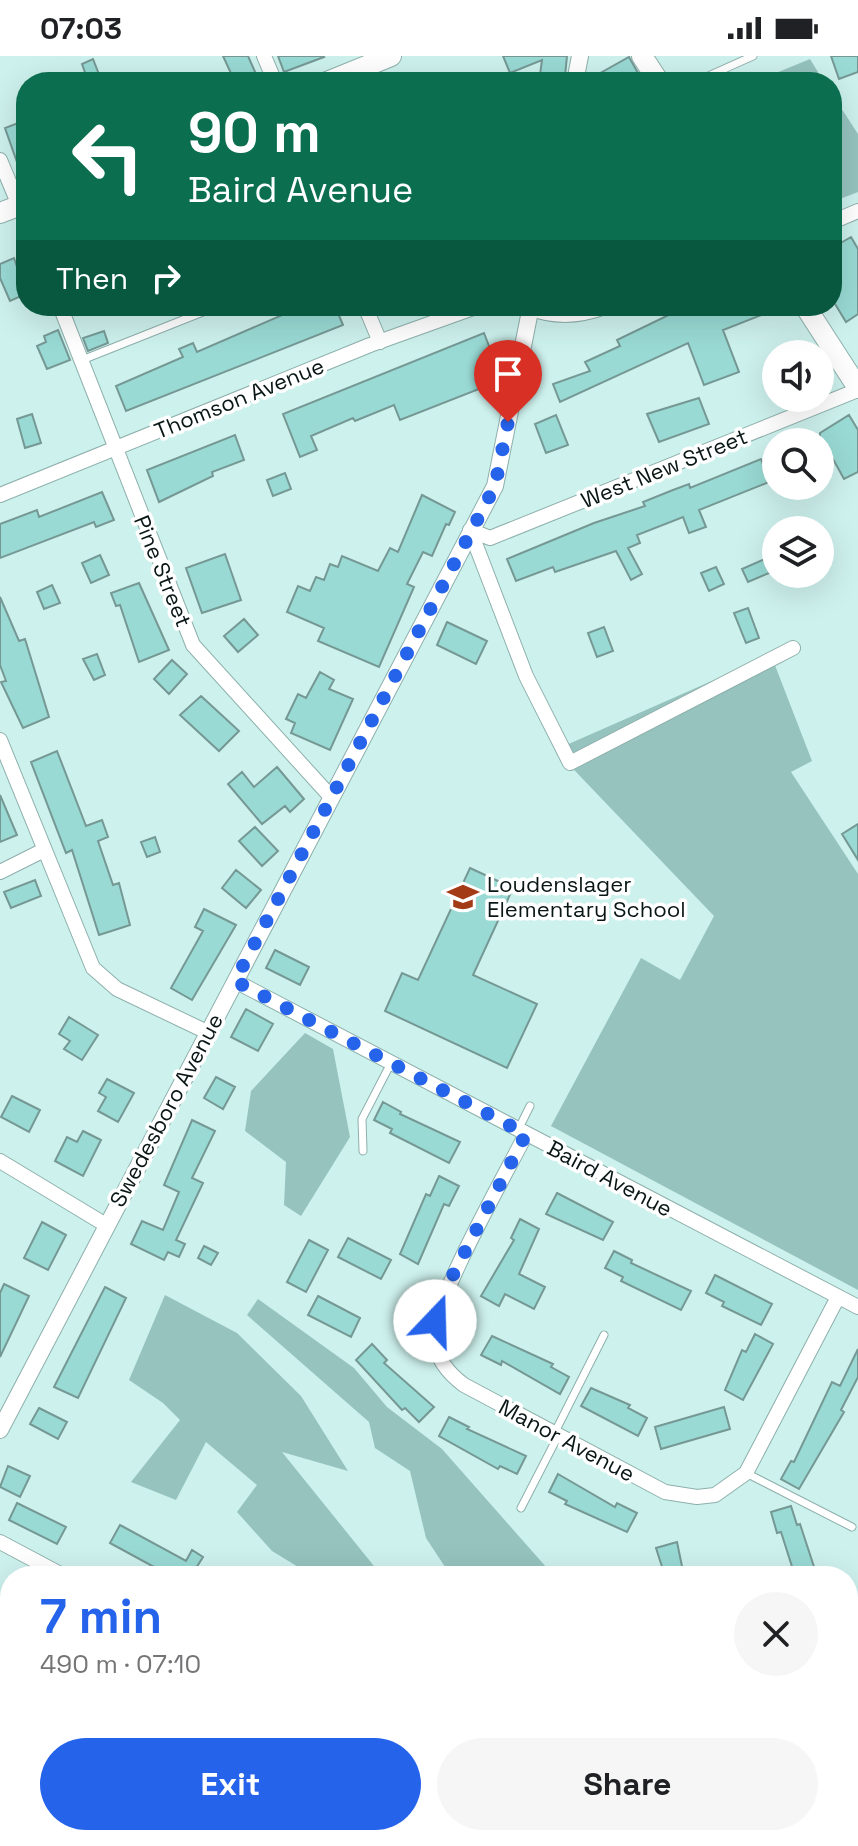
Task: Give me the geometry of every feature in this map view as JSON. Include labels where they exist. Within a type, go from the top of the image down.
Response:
[{"type":"main road","points":[[343,72],[391,56]]},
{"type":"main road","points":[[811,316],[858,389]]},
{"type":"street","points":[[0,160],[16,205]]},
{"type":"street","name":"Pine Street","points":[[64,316],[193,645],[331,797]]},
{"type":"street","points":[[369,316],[380,342]]},
{"type":"street","name":"Thomson Avenue","points":[[0,495],[452,316]]},
{"type":"street","name":"Swedesboro Avenue","points":[[0,1430],[5,1409],[106,1225],[495,486],[526,316]]},
{"type":"street","points":[[549,316],[571,316]]},
{"type":"street","name":"West New Street","points":[[470,530],[490,538],[858,389]]},
{"type":"street","points":[[470,530],[526,676],[570,763],[793,648]]},
{"type":"street","points":[[0,740],[93,968],[117,989],[207,1032]]},
{"type":"street","points":[[0,872],[44,850]]},
{"type":"street","name":"Baird Avenue","points":[[235,981],[858,1307]]},
{"type":"street","name":"Manor Avenue","points":[[522,1132],[440,1300],[434,1339],[450,1375],[464,1385],[665,1492],[715,1495],[746,1473],[838,1297]]},
{"type":"street","points":[[0,1161],[106,1225]]},
{"type":"street","points":[[0,1542],[45,1566]]},
{"type":"lane","points":[[717,72],[753,56]]},
{"type":"lane","points":[[82,360],[193,316]]},
{"type":"lane","points":[[363,1151],[362,1119],[391,1063]]},
{"type":"lane","points":[[522,1132],[530,1106]]},
{"type":"lane","points":[[521,1508],[604,1335]]},
{"type":"lane","points":[[746,1473],[852,1527]]},
{"type":"shaded area","points":[[810,59],[818,72],[778,72]]},
{"type":"shaded area","points":[[842,109],[858,134],[858,192],[842,198]]},
{"type":"shaded area","points":[[771,655],[812,761],[791,772],[858,874],[858,1290],[551,1126],[641,958],[680,980],[714,916],[555,750]]},
{"type":"shaded area","points":[[305,1033],[333,1049],[350,1137],[301,1216],[284,1205],[286,1162],[245,1131],[251,1091]]},
{"type":"shaded area","points":[[165,1295],[237,1333],[301,1396],[348,1471],[282,1452],[374,1566],[297,1566],[272,1551],[237,1512],[257,1485],[206,1442],[176,1500],[131,1482],[180,1420],[163,1403],[129,1380]]},
{"type":"shaded area","points":[[258,1299],[354,1368],[387,1407],[442,1449],[545,1566],[444,1566],[426,1538],[410,1471],[375,1448],[369,1422],[247,1315]]},
{"type":"building","points":[[223,56],[248,56],[255,72],[230,72]]},
{"type":"building","points":[[278,56],[323,56],[324,57],[284,72]]},
{"type":"building","points":[[503,56],[567,56],[565,72],[540,72],[542,60],[510,72]]},
{"type":"building","points":[[831,56],[858,56],[858,72],[842,78],[842,72],[837,72]]},
{"type":"building","points":[[629,57],[637,72],[602,72]]},
{"type":"building","points":[[93,59],[98,72],[85,72],[82,64]]},
{"type":"building","points":[[16,124],[16,159],[5,128]]},
{"type":"building","points":[[851,237],[858,249],[858,314],[846,322],[842,315],[842,242]]},
{"type":"building","points":[[14,258],[16,264],[16,298],[10,301],[0,278],[0,264]]},
{"type":"building","points":[[280,316],[339,316],[343,325],[126,411],[116,386],[183,357],[179,349],[193,343],[197,352]]},
{"type":"building","points":[[667,316],[759,316],[723,330],[739,372],[704,385],[688,343],[560,402],[553,384],[590,371],[585,362],[620,346],[617,340]]},
{"type":"building","points":[[58,330],[70,360],[47,369],[37,346],[46,342],[44,336]]},
{"type":"building","points":[[104,331],[108,343],[88,351],[83,338]]},
{"type":"building","points":[[484,333],[502,380],[400,420],[394,405],[355,421],[353,418],[311,436],[317,450],[300,457],[283,414]]},
{"type":"building","points":[[699,398],[709,424],[659,442],[647,414]]},
{"type":"building","points":[[32,414],[41,443],[25,448],[17,419]]},
{"type":"building","points":[[556,415],[568,445],[546,453],[535,424]]},
{"type":"building","points":[[849,415],[858,430],[858,472],[844,479],[834,461],[834,428],[828,428]]},
{"type":"building","points":[[235,435],[244,460],[212,472],[213,476],[159,502],[147,470]]},
{"type":"building","points":[[761,459],[762,485],[699,510],[706,527],[689,533],[683,517],[637,535],[640,543],[628,548],[642,574],[631,580],[616,551],[555,572],[553,567],[516,581],[507,559],[594,523],[645,506],[643,502],[673,490],[689,484],[690,488]]},
{"type":"building","points":[[285,473],[291,489],[273,496],[267,480]]},
{"type":"building","points":[[102,492],[114,520],[96,527],[94,522],[0,558],[0,524],[37,510],[39,517]]},
{"type":"building","points":[[422,495],[455,512],[449,525],[446,524],[432,556],[423,552],[407,584],[414,587],[379,667],[318,641],[324,628],[287,612],[298,586],[310,591],[316,577],[324,580],[330,564],[338,567],[342,556],[378,571],[390,548],[398,552]]},
{"type":"building","points":[[225,554],[241,600],[202,613],[186,568]]},
{"type":"building","points":[[100,555],[109,575],[91,583],[82,563]]},
{"type":"building","points":[[762,560],[762,576],[748,582],[742,569]]},
{"type":"building","points":[[716,567],[724,584],[709,591],[701,573]]},
{"type":"building","points":[[139,583],[169,650],[139,662],[120,605],[116,606],[111,593]]},
{"type":"building","points":[[52,585],[60,603],[44,609],[37,592]]},
{"type":"building","points":[[0,597],[19,641],[25,639],[49,717],[23,728],[1,682],[6,681],[0,665]]},
{"type":"building","points":[[748,608],[759,638],[746,643],[734,613]]},
{"type":"building","points":[[244,619],[258,635],[238,652],[224,636]]},
{"type":"building","points":[[447,622],[487,641],[476,664],[437,645]]},
{"type":"building","points":[[604,627],[613,651],[597,657],[588,633]]},
{"type":"building","points":[[97,654],[105,675],[94,680],[83,659]]},
{"type":"building","points":[[172,660],[187,674],[169,694],[154,679]]},
{"type":"building","points":[[320,672],[334,680],[329,689],[353,699],[330,750],[291,733],[295,723],[286,719],[298,694],[306,698]]},
{"type":"building","points":[[201,696],[239,731],[219,751],[180,715]]},
{"type":"building","points":[[57,751],[86,826],[102,820],[108,837],[98,841],[113,885],[119,883],[130,925],[99,935],[72,850],[66,853],[31,762]]},
{"type":"building","points":[[277,767],[304,799],[290,812],[285,806],[262,824],[228,784],[242,772],[254,787]]},
{"type":"building","points":[[0,795],[17,835],[0,842]]},
{"type":"building","points":[[858,824],[858,860],[842,834]]},
{"type":"building","points":[[255,827],[278,851],[262,866],[239,841]]},
{"type":"building","points":[[155,837],[160,852],[147,857],[141,842]]},
{"type":"building","points":[[470,868],[513,888],[473,975],[537,1004],[507,1068],[385,1011],[402,973],[418,980]]},
{"type":"building","points":[[236,870],[261,890],[246,908],[222,888]]},
{"type":"building","points":[[35,880],[41,896],[11,908],[4,892]]},
{"type":"building","points":[[204,909],[236,925],[192,1000],[171,988],[203,931],[195,927]]},
{"type":"building","points":[[275,950],[309,967],[300,985],[266,968]]},
{"type":"building","points":[[246,1009],[273,1024],[258,1051],[231,1037]]},
{"type":"building","points":[[69,1017],[98,1035],[82,1060],[64,1049],[70,1041],[59,1034]]},
{"type":"building","points":[[216,1077],[235,1087],[223,1109],[204,1098]]},
{"type":"building","points":[[107,1079],[134,1093],[118,1122],[98,1111],[106,1097],[99,1093]]},
{"type":"building","points":[[12,1096],[40,1110],[29,1132],[1,1117]]},
{"type":"building","points":[[383,1102],[400,1114],[460,1142],[449,1163],[390,1133],[392,1129],[374,1120]]},
{"type":"building","points":[[192,1120],[215,1131],[192,1178],[203,1183],[176,1240],[185,1244],[179,1257],[168,1252],[164,1260],[131,1244],[142,1221],[163,1230],[179,1192],[164,1185]]},
{"type":"building","points":[[83,1131],[101,1140],[83,1176],[55,1161],[67,1137],[77,1142]]},
{"type":"building","points":[[439,1176],[459,1186],[449,1206],[444,1204],[418,1264],[400,1254],[426,1194],[430,1196]]},
{"type":"building","points":[[557,1193],[613,1222],[603,1240],[546,1214]]},
{"type":"building","points":[[520,1219],[539,1229],[519,1274],[545,1287],[534,1309],[505,1294],[499,1306],[481,1296],[514,1240],[511,1238]]},
{"type":"building","points":[[42,1222],[66,1235],[48,1270],[24,1258]]},
{"type":"building","points":[[348,1238],[391,1260],[381,1279],[338,1257]]},
{"type":"building","points":[[309,1240],[328,1250],[306,1292],[287,1282]]},
{"type":"building","points":[[204,1246],[218,1253],[211,1265],[198,1258]]},
{"type":"building","points":[[614,1251],[632,1260],[631,1263],[691,1291],[681,1310],[621,1281],[623,1277],[605,1268]]},
{"type":"building","points":[[715,1275],[772,1304],[761,1325],[722,1306],[724,1302],[706,1293]]},
{"type":"building","points":[[4,1284],[29,1296],[0,1357],[0,1293]]},
{"type":"building","points":[[105,1287],[126,1298],[78,1398],[54,1387]]},
{"type":"building","points":[[318,1296],[360,1318],[351,1337],[308,1315]]},
{"type":"building","points":[[755,1334],[773,1344],[743,1400],[725,1390],[742,1350],[746,1352]]},
{"type":"building","points":[[492,1336],[553,1364],[551,1367],[569,1377],[560,1394],[502,1361],[501,1365],[481,1355]]},
{"type":"building","points":[[372,1344],[387,1360],[384,1363],[434,1407],[419,1422],[405,1408],[402,1410],[356,1360]]},
{"type":"building","points":[[858,1349],[858,1377],[841,1410],[844,1412],[799,1489],[781,1479],[791,1461],[794,1462],[832,1382],[840,1386]]},
{"type":"building","points":[[591,1388],[630,1405],[628,1408],[647,1418],[638,1436],[581,1406]]},
{"type":"building","points":[[724,1407],[730,1429],[661,1449],[655,1427]]},
{"type":"building","points":[[39,1408],[67,1422],[58,1439],[30,1424]]},
{"type":"building","points":[[449,1417],[469,1427],[467,1429],[526,1456],[517,1474],[500,1466],[498,1469],[439,1436]]},
{"type":"building","points":[[8,1466],[30,1476],[20,1497],[0,1487]]},
{"type":"building","points":[[558,1474],[615,1507],[617,1503],[637,1513],[627,1532],[565,1504],[567,1501],[549,1492]]},
{"type":"building","points":[[17,1503],[66,1527],[57,1544],[9,1520]]},
{"type":"building","points":[[791,1506],[814,1566],[792,1566],[771,1512]]},
{"type":"building","points":[[120,1525],[186,1561],[192,1550],[203,1557],[197,1566],[152,1566],[110,1543]]},
{"type":"building","points":[[677,1542],[682,1566],[662,1566],[656,1548]]},
{"type":"place","name":"Loudenslager Elementary School","points":[[463,897]]},
{"type":"route","points":[[435,1321],[440,1300],[526,1134],[235,981],[495,486],[508,422]]}]
